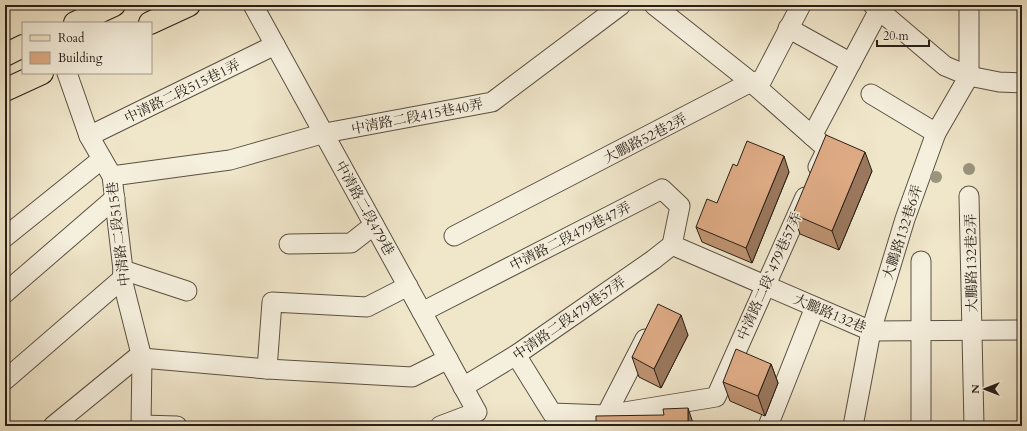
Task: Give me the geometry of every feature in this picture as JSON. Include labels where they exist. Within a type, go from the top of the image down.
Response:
[{"type":"main road","points":[[76,22],[114,5]]},
{"type":"main road","points":[[152,22],[189,5]]},
{"type":"main road","points":[[5,55],[22,46]]},
{"type":"main road","points":[[5,90],[40,74]]},
{"type":"street","name":"中清路二段479巷","points":[[253,5],[477,412],[440,426]]},
{"type":"street","name":"中清路二段415巷40弄","points":[[112,176],[230,160],[324,133],[492,102],[621,5]]},
{"type":"street","name":"中清路二段ˋ479巷57弄","points":[[516,355],[552,412],[606,415],[716,397],[826,149],[751,82],[654,5]]},
{"type":"street","name":"大鵬路52巷2弄","points":[[454,236],[751,82],[762,80],[800,5]]},
{"type":"street","points":[[969,5],[970,76]]},
{"type":"street","points":[[812,136],[851,63],[876,7],[945,66],[970,76],[999,82],[1022,83]]},
{"type":"street","points":[[788,28],[851,63]]},
{"type":"street","name":"中清路二段515巷1弄","points":[[89,136],[275,45]]},
{"type":"street","name":"中清路二段515巷","points":[[67,74],[89,136],[112,176],[123,274],[141,356],[141,426]]},
{"type":"street","name":"大鵬路132巷6弄","points":[[853,426],[871,331],[905,219],[936,133],[970,76]]},
{"type":"street","points":[[871,94],[936,133]]},
{"type":"street","points":[[5,237],[102,159]]},
{"type":"street","name":"中清路二段479巷47弄","points":[[422,312],[662,189],[680,206],[672,245]]},
{"type":"street","name":"大鵬路132巷2弄","points":[[969,196],[974,426]]},
{"type":"street","points":[[5,293],[115,198]]},
{"type":"street","points":[[289,244],[351,243],[374,225]]},
{"type":"street","name":"大鵬路132巷","points":[[672,245],[871,331],[1022,330]]},
{"type":"street","name":"中清路二段479巷57弄","points":[[464,387],[516,355],[654,260],[672,245]]},
{"type":"street","points":[[921,261],[921,426]]},
{"type":"street","points":[[5,380],[123,274],[187,291]]},
{"type":"street","points":[[267,369],[272,302],[367,307],[408,286]]},
{"type":"street","points":[[768,426],[815,307]]},
{"type":"street","points":[[606,415],[648,332]]},
{"type":"street","points":[[54,426],[141,356],[267,369],[412,377],[448,359]]},
{"type":"street","points":[[141,426],[177,426]]},
{"type":"building","points":[[826,135],[865,152],[832,231],[793,214]]},
{"type":"building","points":[[747,141],[784,156],[746,248],[696,227],[707,199],[717,203],[733,164],[737,166]]},
{"type":"building","points":[[658,304],[681,315],[654,369],[632,357]]},
{"type":"building","points":[[736,349],[771,364],[758,396],[723,382]]},
{"type":"building","points":[[688,408],[688,426],[596,426],[596,416],[664,415],[663,409]]}]
